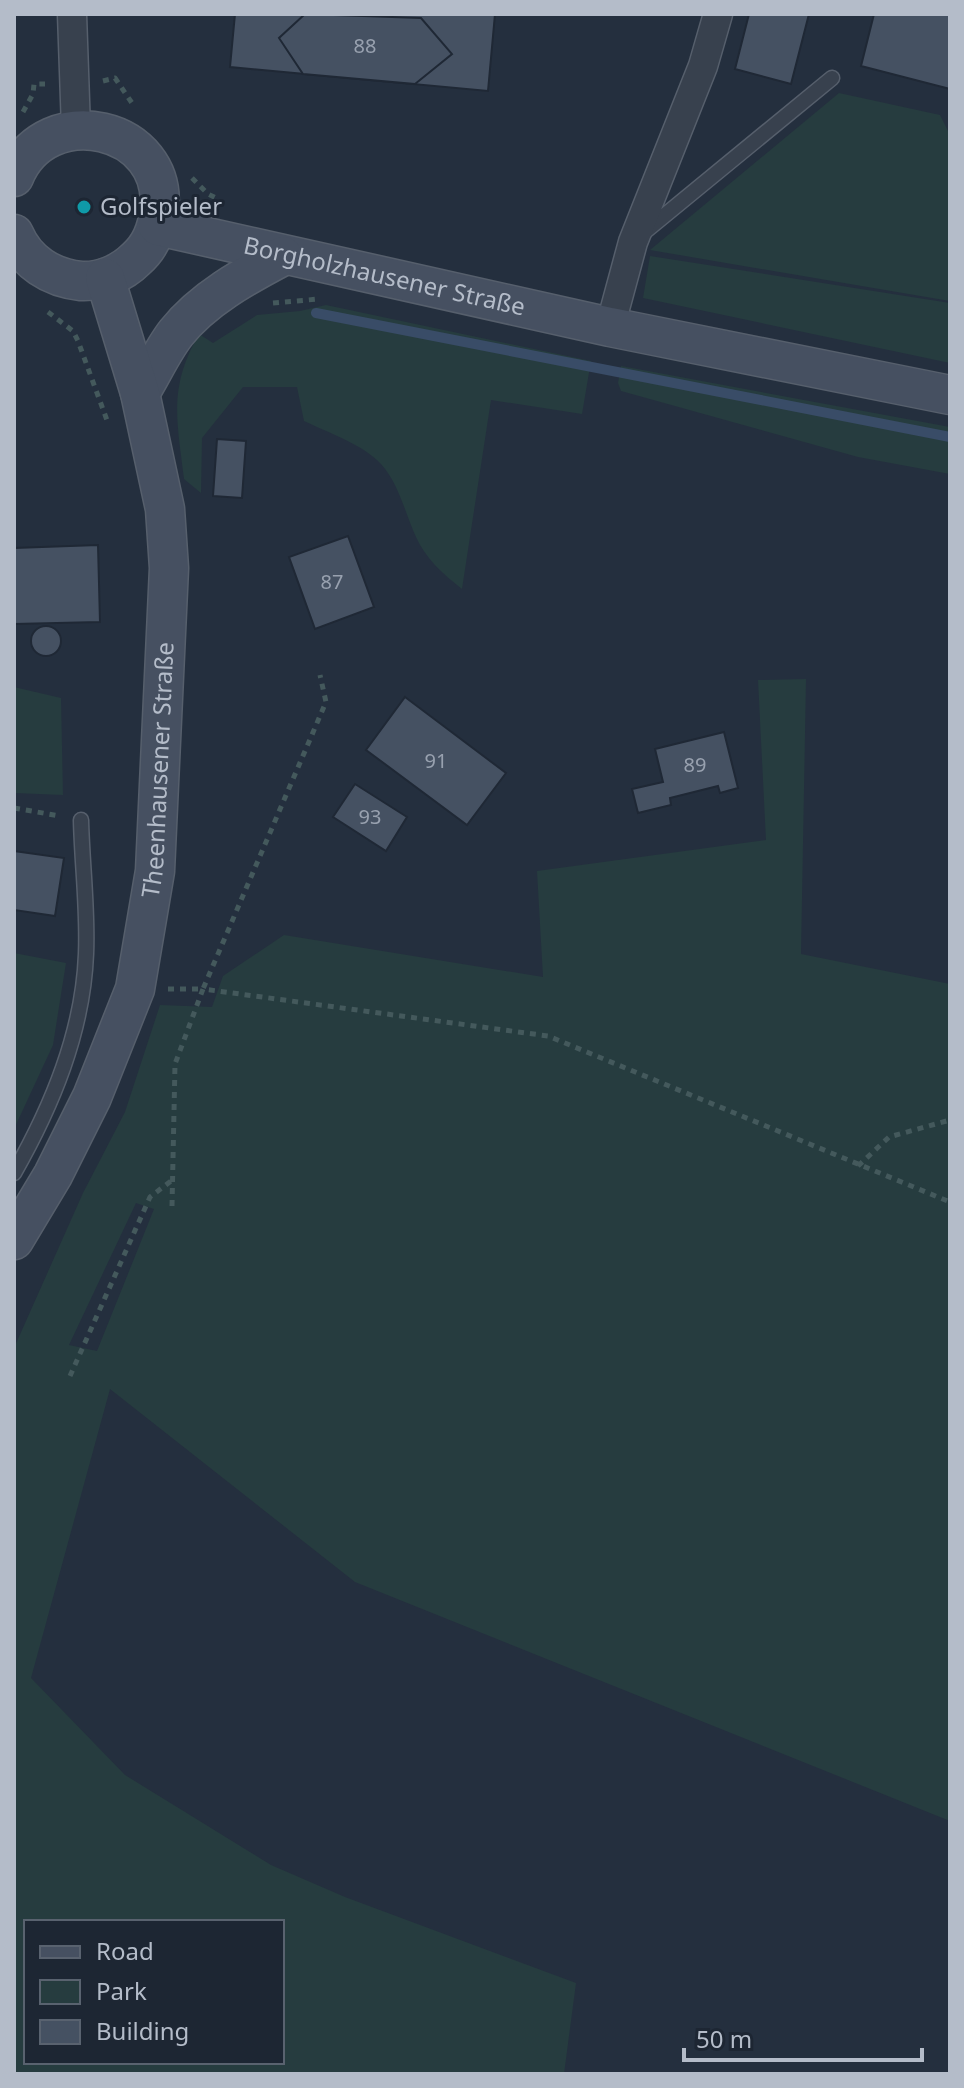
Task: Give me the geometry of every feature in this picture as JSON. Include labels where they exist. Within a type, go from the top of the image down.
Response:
[{"type":"main road","points":[[14,177],[34,148],[54,135],[76,129],[101,130],[124,140],[143,156],[155,177],[161,201],[158,226],[147,249],[128,267],[105,278],[86,281],[66,279],[48,272],[31,261],[14,234]]},
{"type":"main road","name":"Borgholzhausener Straße","points":[[158,226],[610,327],[950,395]]},
{"type":"main road","points":[[140,393],[175,334],[195,313],[234,284],[283,256]]},
{"type":"main road","name":"Theenhausener Straße","points":[[14,1240],[53,1175],[92,1097],[135,989],[155,871],[169,568],[165,509],[140,393],[105,278]]},
{"type":"street","points":[[72,14],[76,129]]},
{"type":"street","points":[[610,327],[633,242],[703,66],[718,14]]},
{"type":"lane","points":[[633,242],[832,78]]},
{"type":"lane","points":[[14,1173],[48,1105],[72,1047],[86,955],[81,820]]},
{"type":"path","points":[[40,307],[58,317],[73,331],[90,368],[109,428]]},
{"type":"path","points":[[172,1206],[175,1064],[203,989],[326,702],[320,675]]},
{"type":"path","points":[[14,808],[81,820]]},
{"type":"path","points":[[135,989],[203,989],[548,1036],[950,1202]]},
{"type":"path","points":[[858,1166],[889,1137],[950,1120]]},
{"type":"path","points":[[70,1376],[150,1197],[171,1180]]},
{"type":"green space","points":[[839,93],[940,115],[950,135],[950,301],[650,250]]},
{"type":"green space","points":[[650,256],[950,303],[950,363],[643,298]]},
{"type":"green space","points":[[326,305],[591,361],[582,414],[491,400],[462,589],[425,552],[397,490],[381,464],[355,445],[304,421],[297,387],[243,387],[202,438],[201,493],[184,479],[177,405],[183,371],[199,334],[213,343],[257,315]]},
{"type":"green space","points":[[621,366],[950,427],[950,474],[858,457],[621,391],[618,383]]},
{"type":"green space","points":[[806,679],[801,954],[950,984],[950,1821],[355,1582],[110,1389],[31,1678],[125,1775],[271,1865],[345,1897],[576,1983],[564,2074],[14,2074],[14,1348],[83,1193],[125,1112],[160,1005],[212,1007],[223,976],[284,935],[543,977],[537,871],[766,840],[758,680]],"holes":[[[136,1203],[154,1209],[97,1351],[69,1345]]]},
{"type":"green space","points":[[14,687],[61,698],[63,795],[14,793]]},
{"type":"green space","points":[[14,953],[66,963],[53,1045],[14,1129]]},
{"type":"building","points":[[235,14],[495,14],[488,91],[230,67]]},
{"type":"building","points":[[305,14],[421,18],[452,54],[415,84],[303,74],[279,38]]},
{"type":"building","points":[[749,14],[809,14],[791,84],[735,69]]},
{"type":"building","points":[[874,14],[950,14],[950,89],[861,66]]},
{"type":"building","points":[[217,439],[246,441],[242,498],[213,496]]},
{"type":"building","points":[[348,536],[374,607],[315,629],[289,557]]},
{"type":"building","points":[[98,545],[100,622],[14,624],[14,548]]},
{"type":"building","points":[[46,626],[56,631],[61,641],[56,651],[46,656],[36,651],[31,641],[36,631]]},
{"type":"building","points":[[405,697],[506,773],[467,825],[366,750]]},
{"type":"building","points":[[724,732],[738,788],[720,793],[718,786],[670,798],[671,805],[638,813],[632,789],[663,782],[655,749]]},
{"type":"building","points":[[355,784],[407,817],[386,851],[333,817]]},
{"type":"building","points":[[14,851],[64,858],[55,916],[14,910]]},
{"type":"waterway","points":[[316,313],[950,437]]},
{"type":"place","name":"Golfspieler","points":[[84,207]]}]
